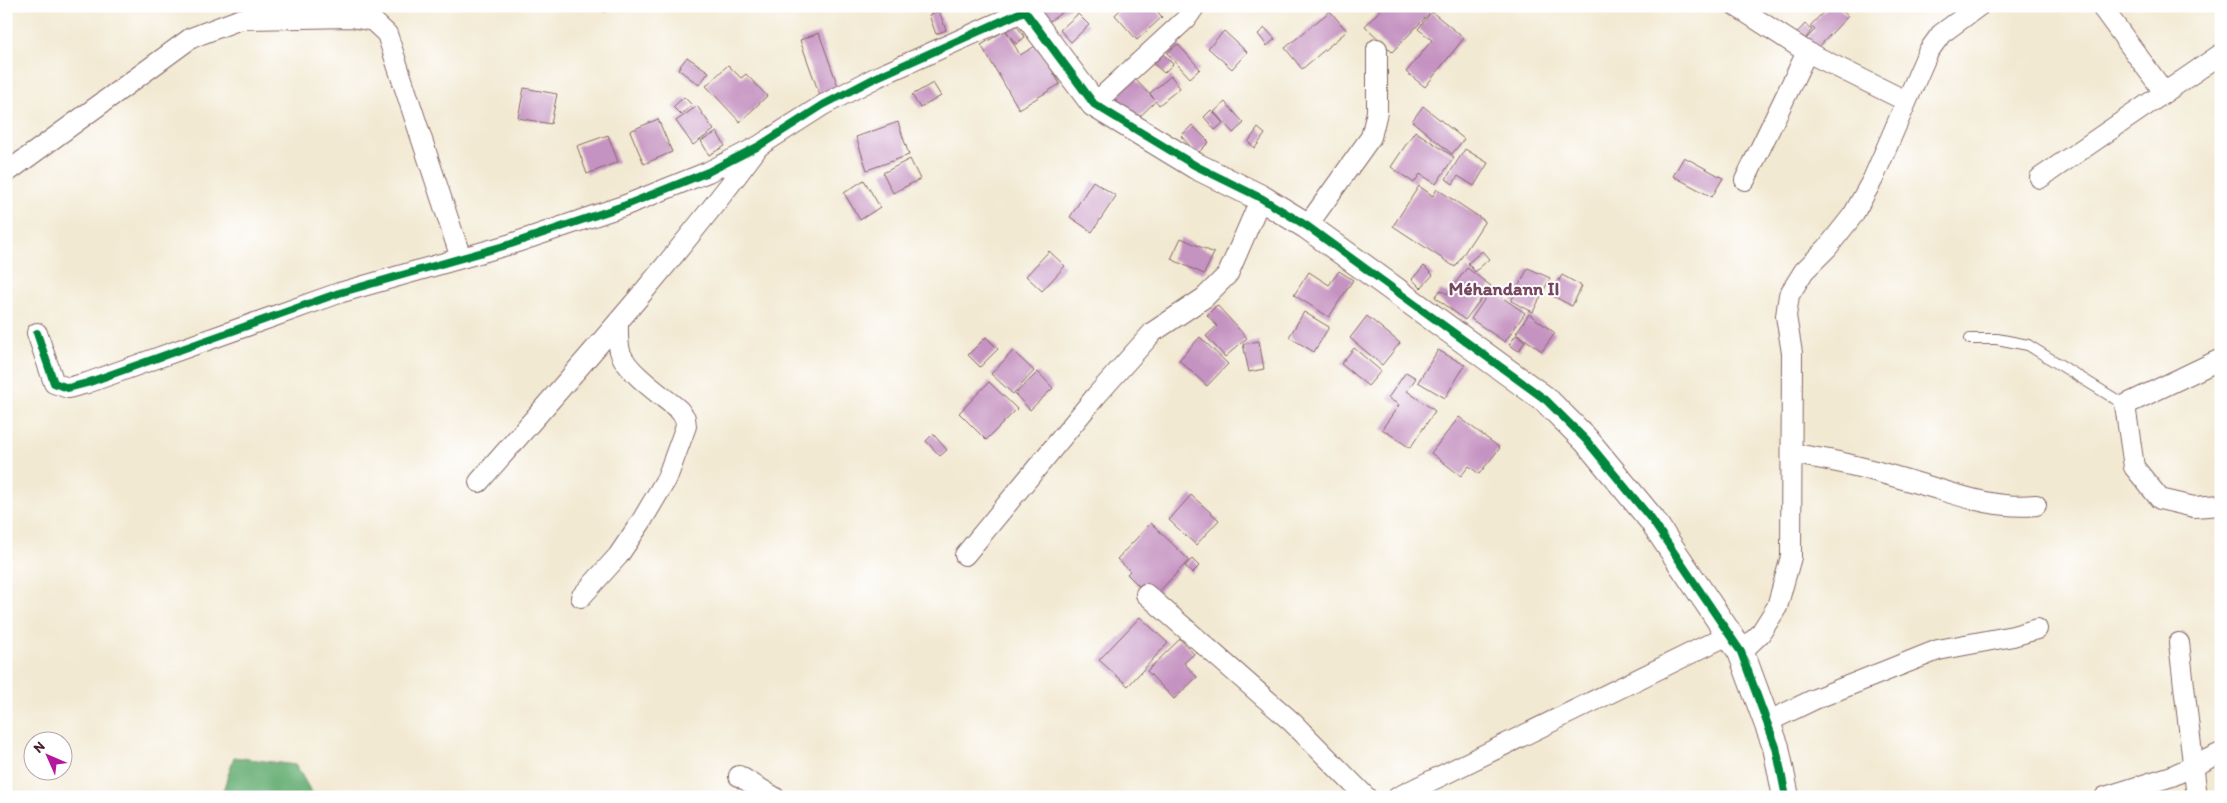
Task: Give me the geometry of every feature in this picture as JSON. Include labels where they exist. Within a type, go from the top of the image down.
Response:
[{"type":"street","points":[[1094,104],[1186,19],[1195,6]]},
{"type":"street","points":[[1736,6],[1807,52],[1906,102]]},
{"type":"street","points":[[1398,797],[1735,643],[1760,634],[1777,607],[1791,557],[1792,352],[1786,316],[1789,295],[1804,271],[1827,248],[1853,215],[1873,179],[1928,52],[1941,34],[1980,6]]},
{"type":"street","points":[[2101,6],[2164,92]]},
{"type":"street","points":[[37,333],[54,383],[68,388],[87,384],[339,293],[461,258],[626,205],[708,172],[759,146],[823,104],[1022,9],[1060,56],[1094,104],[1196,166],[1261,198],[1307,226],[1546,400],[1586,440],[1652,520],[1735,643],[1776,747],[1786,797]]},
{"type":"street","points":[[6,173],[191,38],[241,19],[352,17],[373,21],[387,34],[461,258]]},
{"type":"street","points":[[1307,226],[1371,137],[1377,112],[1377,49]]},
{"type":"street","points":[[1745,180],[1807,52]]},
{"type":"street","points":[[2040,178],[2221,54]]},
{"type":"street","points":[[479,482],[618,324],[701,224],[759,146]]},
{"type":"street","points":[[965,555],[1090,403],[1153,332],[1204,298],[1228,274],[1261,198]]},
{"type":"street","points":[[581,597],[618,556],[641,522],[667,478],[686,426],[679,410],[632,370],[622,356],[618,341],[618,324]]},
{"type":"street","points":[[2221,359],[2125,405],[2134,467],[2160,499],[2194,507],[2221,505]]},
{"type":"street","points":[[1792,454],[1828,458],[1970,499],[2021,506],[2036,504]]},
{"type":"street","points":[[1146,594],[1292,722],[1366,797]]},
{"type":"street","points":[[1767,722],[1824,695],[1938,650],[2013,636],[2037,629]]},
{"type":"street","points":[[2180,643],[2196,797]]},
{"type":"street","points":[[2105,797],[2172,776],[2221,753]]},
{"type":"street","points":[[739,776],[774,797]]},
{"type":"lane","points":[[1970,339],[1997,338],[2028,345],[2125,405]]},
{"type":"green space","points":[[234,757],[296,765],[314,797],[221,797]]},
{"type":"building","points":[[595,6],[609,6],[605,12]]},
{"type":"building","points":[[1047,6],[1072,6],[1048,22],[1041,10]]},
{"type":"building","points":[[1124,6],[1153,6],[1162,17],[1137,40],[1115,15]]},
{"type":"building","points":[[1157,6],[1169,6],[1162,12]]},
{"type":"building","points":[[1384,6],[1421,6],[1429,14],[1392,52],[1365,26]]},
{"type":"building","points":[[1829,6],[1837,6],[1848,16],[1816,50],[1805,40],[1815,30],[1810,26]]},
{"type":"building","points":[[939,11],[946,30],[936,34],[929,15]]},
{"type":"building","points":[[1330,11],[1347,31],[1302,69],[1285,48]]},
{"type":"building","points":[[1432,12],[1464,38],[1425,87],[1406,72],[1432,40],[1418,29]]},
{"type":"building","points":[[1078,14],[1089,25],[1071,42],[1060,30]]},
{"type":"building","points":[[1015,24],[1025,37],[1016,44],[1006,31]]},
{"type":"building","points":[[1805,24],[1812,30],[1802,43],[1794,36]]},
{"type":"building","points":[[1265,28],[1275,39],[1267,46],[1258,34]]},
{"type":"building","points":[[1006,30],[1020,55],[1037,45],[1060,84],[1019,109],[981,45]]},
{"type":"building","points":[[1224,31],[1247,52],[1232,69],[1208,48]]},
{"type":"building","points":[[819,33],[839,89],[820,96],[800,40]]},
{"type":"building","points":[[1178,44],[1200,69],[1190,78],[1167,53]]},
{"type":"building","points":[[1163,54],[1173,64],[1164,73],[1154,64]]},
{"type":"building","points":[[687,57],[709,72],[699,85],[678,69]]},
{"type":"building","points":[[728,65],[741,78],[746,74],[767,96],[740,122],[706,86]]},
{"type":"building","points":[[1171,76],[1180,88],[1159,105],[1156,101],[1135,121],[1112,96],[1133,77],[1154,99],[1150,93]]},
{"type":"building","points":[[933,83],[941,96],[920,108],[912,95]]},
{"type":"building","points":[[524,88],[557,94],[551,124],[518,118]]},
{"type":"building","points":[[684,97],[692,105],[681,115],[673,107]]},
{"type":"building","points":[[1225,102],[1244,123],[1233,133],[1214,112]]},
{"type":"building","points":[[697,106],[714,130],[693,145],[676,121]]},
{"type":"building","points":[[1423,106],[1464,139],[1452,154],[1412,121]]},
{"type":"building","points":[[1211,110],[1223,123],[1215,130],[1204,117]]},
{"type":"building","points":[[658,119],[672,152],[644,164],[630,131]]},
{"type":"building","points":[[898,122],[909,155],[867,170],[856,137]]},
{"type":"building","points":[[1192,125],[1209,142],[1197,154],[1181,136]]},
{"type":"building","points":[[1258,128],[1265,134],[1255,148],[1248,142]]},
{"type":"building","points":[[1415,131],[1454,157],[1436,184],[1420,174],[1414,183],[1391,167]]},
{"type":"building","points":[[717,132],[725,146],[709,155],[701,141]]},
{"type":"building","points":[[608,135],[618,162],[587,174],[577,146]]},
{"type":"building","points":[[1465,149],[1488,163],[1474,186],[1458,176],[1453,184],[1446,179]]},
{"type":"building","points":[[1684,157],[1723,178],[1712,197],[1673,176]]},
{"type":"building","points":[[910,159],[920,179],[893,193],[883,173]]},
{"type":"building","points":[[864,180],[880,207],[860,220],[844,193]]},
{"type":"building","points":[[1093,181],[1116,196],[1092,232],[1070,217]]},
{"type":"building","points":[[1419,186],[1433,196],[1437,189],[1485,221],[1455,267],[1393,226]]},
{"type":"building","points":[[1181,238],[1214,253],[1204,274],[1171,259]]},
{"type":"building","points":[[1049,251],[1065,266],[1042,291],[1026,276]]},
{"type":"building","points":[[1482,251],[1489,259],[1475,272],[1468,263]]},
{"type":"building","points":[[1424,266],[1433,275],[1421,288],[1412,279]]},
{"type":"building","points":[[1467,268],[1491,286],[1465,320],[1435,297],[1441,290],[1447,294]]},
{"type":"building","points":[[1528,268],[1550,278],[1533,312],[1511,301]]},
{"type":"building","points":[[1339,271],[1353,280],[1329,317],[1294,295],[1309,272],[1329,285]]},
{"type":"building","points":[[1562,275],[1582,286],[1572,306],[1551,295]]},
{"type":"building","points":[[1491,290],[1525,313],[1505,342],[1471,319]]},
{"type":"building","points":[[1217,305],[1247,338],[1225,357],[1206,336],[1217,326],[1207,315]]},
{"type":"building","points":[[1304,312],[1329,327],[1314,352],[1289,337]]},
{"type":"building","points":[[1529,314],[1555,333],[1542,351],[1516,333]]},
{"type":"building","points":[[1367,316],[1400,343],[1382,365],[1350,338]]},
{"type":"building","points":[[1516,335],[1525,341],[1519,351],[1509,345]]},
{"type":"building","points":[[986,337],[998,349],[980,367],[968,355]]},
{"type":"building","points":[[1200,337],[1228,364],[1207,386],[1179,360]]},
{"type":"building","points":[[1259,341],[1264,369],[1249,372],[1243,344]]},
{"type":"building","points":[[1354,348],[1381,371],[1368,386],[1341,364]]},
{"type":"building","points":[[1438,350],[1465,365],[1445,398],[1418,382]]},
{"type":"building","points":[[1013,351],[1034,371],[1013,394],[991,374]]},
{"type":"building","points":[[1038,372],[1053,388],[1030,410],[1015,394]]},
{"type":"building","points":[[1406,372],[1416,378],[1407,391],[1435,411],[1410,448],[1382,429],[1399,405],[1388,398]]},
{"type":"building","points":[[989,382],[1017,409],[986,440],[959,413]]},
{"type":"building","points":[[1459,417],[1500,448],[1479,474],[1469,466],[1461,476],[1431,453]]},
{"type":"building","points":[[933,434],[947,450],[940,456],[926,441]]},
{"type":"building","points":[[1191,495],[1219,520],[1196,545],[1169,520]]},
{"type":"building","points":[[1151,523],[1189,560],[1152,599],[1127,574],[1130,571],[1117,559]]},
{"type":"building","points":[[1192,559],[1199,566],[1192,573],[1185,566]]},
{"type":"building","points":[[1140,617],[1168,643],[1128,686],[1099,660]]},
{"type":"building","points":[[1180,639],[1194,654],[1184,663],[1197,677],[1174,699],[1147,671]]},
{"type":"cycle path","points":[[1021,6],[1094,104],[1196,166],[1261,198],[1307,226],[1546,400],[1586,440],[1652,520],[1741,652],[1776,747],[1786,797]]},
{"type":"cycle path","points":[[37,333],[54,383],[68,388],[87,383],[339,293],[511,244],[626,205],[708,172],[759,146],[823,105],[877,77],[1024,11]]},
{"type":"district","name":"Méhandann II","points":[[1504,288]]}]
